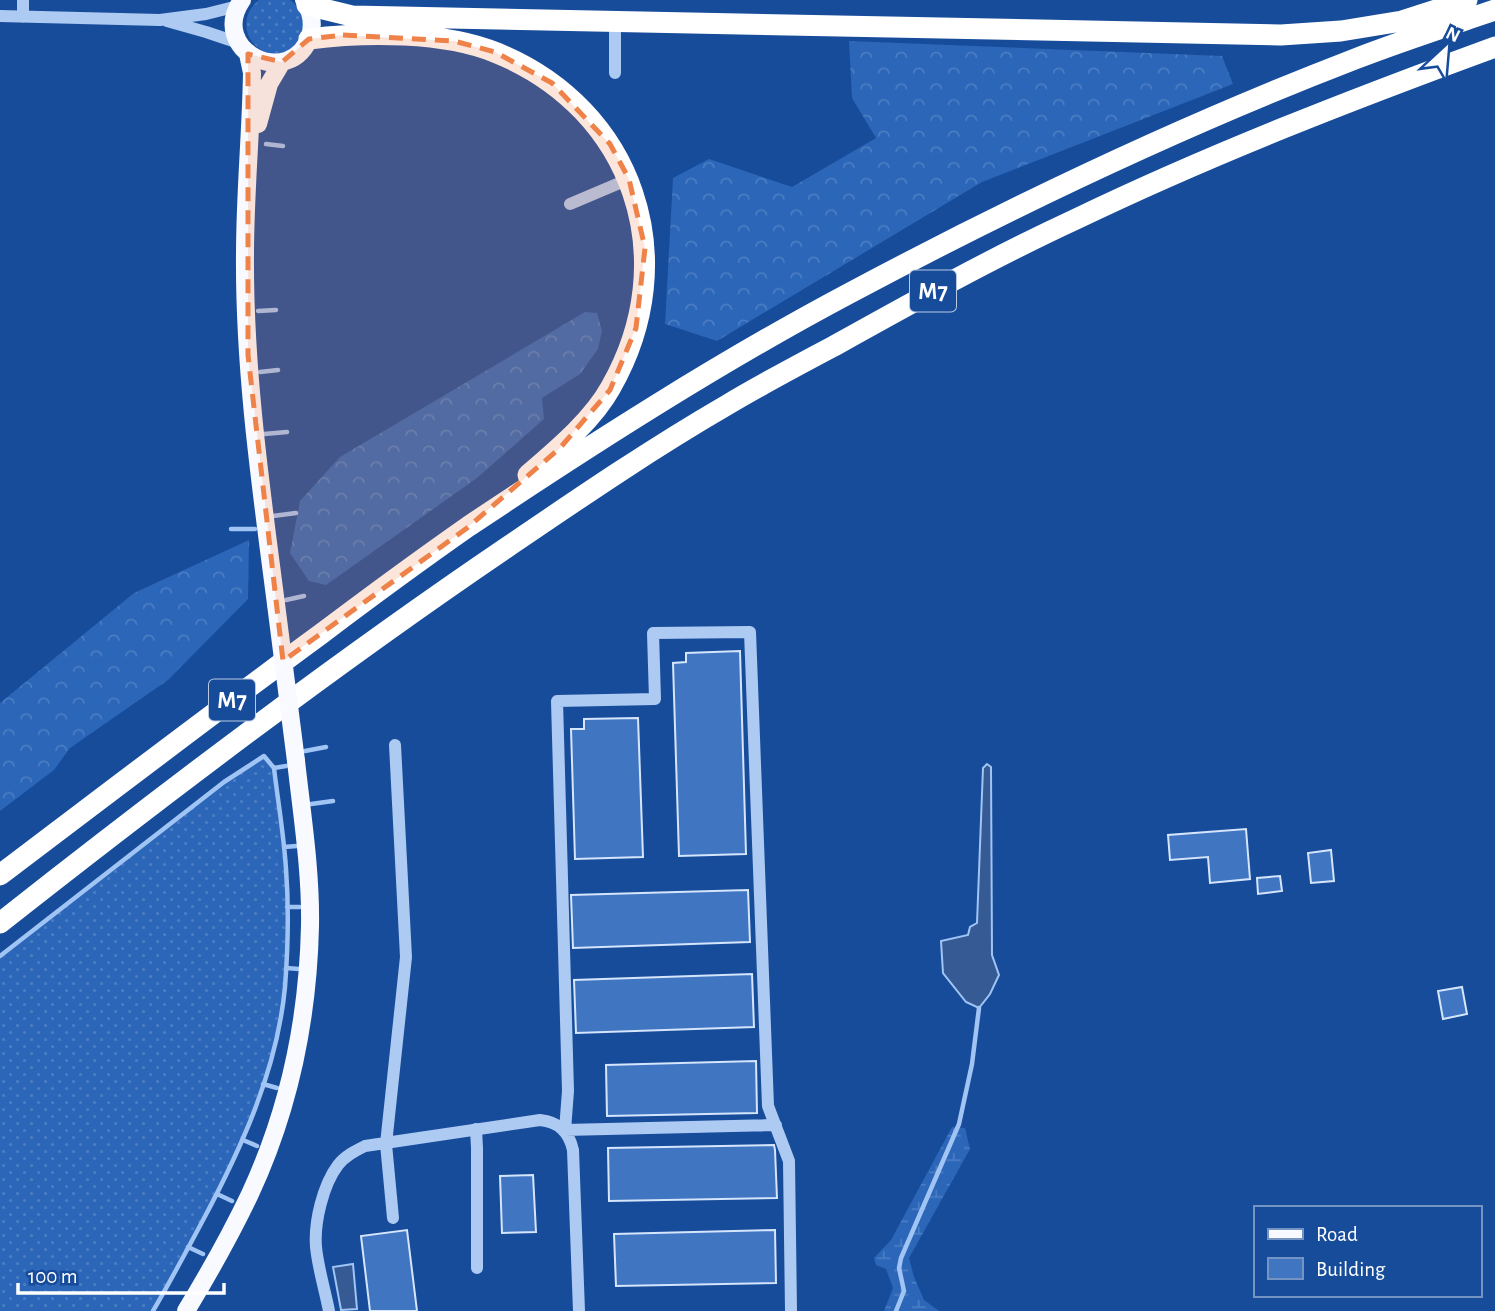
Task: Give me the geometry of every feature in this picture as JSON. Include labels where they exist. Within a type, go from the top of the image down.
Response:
[{"type":"highway","points":[[305,2],[352,16],[1281,35],[1341,31],[1402,21],[1467,0]]},
{"type":"highway","name":"M7","points":[[0,875],[284,660],[467,528],[642,414],[743,354],[847,295],[1060,186],[1312,76],[1495,10]]},
{"type":"highway","points":[[309,39],[344,35],[421,37],[454,41],[495,52],[524,65],[552,83],[580,107],[610,144],[629,179],[645,248],[644,293],[625,362],[610,390],[586,421],[467,528]]},
{"type":"highway","name":"M7","points":[[0,923],[251,729],[411,612],[586,493],[725,406],[907,305],[1077,218],[1302,120],[1495,47]]},
{"type":"main road","points":[[243,49],[264,62],[282,62],[299,53],[309,39],[312,22],[305,2]]},
{"type":"main road","points":[[186,1311],[216,1261],[250,1194],[288,1091],[307,987],[310,923],[307,862],[296,761],[257,453],[248,355],[245,255],[252,73],[234,28],[240,3]]},
{"type":"main road","points":[[247,172],[269,85],[282,62]]},
{"type":"street","points":[[23,0],[23,17]]},
{"type":"street","points":[[0,16],[160,20],[206,14],[240,3]]},
{"type":"street","points":[[160,20],[206,32],[243,49]]},
{"type":"street","points":[[615,22],[615,73]]},
{"type":"street","points":[[570,204],[629,179]]},
{"type":"street","points":[[565,1130],[568,1091],[557,701],[655,699],[653,633],[750,632],[768,1106],[789,1161],[790,1311]]},
{"type":"street","points":[[393,1217],[386,1144],[406,957],[395,745]]},
{"type":"street","points":[[330,1311],[316,1248],[317,1225],[321,1203],[330,1179],[345,1158],[365,1146],[540,1120],[551,1121],[565,1130],[571,1140],[579,1311]]},
{"type":"street","points":[[565,1130],[776,1125]]},
{"type":"street","points":[[475,1129],[478,1268]]},
{"type":"highlighted area","points":[[343,35],[454,41],[495,52],[552,83],[610,144],[629,179],[645,248],[636,328],[610,390],[560,448],[467,528],[283,661],[248,355],[248,54],[282,62],[309,39]]},
{"type":"green space","points":[[259,0],[290,0],[299,9],[303,28],[300,39],[293,47],[282,53],[271,54],[253,43],[246,22],[250,11]]},
{"type":"green space","points":[[849,41],[1222,56],[1233,84],[982,182],[717,341],[665,324],[673,178],[709,159],[792,187],[876,138],[852,98]]},
{"type":"green space","points":[[585,312],[597,313],[602,331],[598,349],[580,374],[542,398],[544,419],[477,478],[326,585],[309,581],[290,553],[300,501],[340,457]]},
{"type":"green space","points":[[249,540],[248,599],[168,680],[70,748],[54,770],[0,811],[0,703],[134,593]]},
{"type":"green space","points":[[264,756],[274,768],[285,857],[288,913],[285,987],[281,1018],[266,1079],[230,1166],[153,1311],[0,1311],[0,956],[224,782]]},
{"type":"green space","points":[[952,1127],[965,1128],[970,1149],[909,1258],[924,1300],[939,1311],[884,1311],[893,1288],[886,1269],[876,1265],[874,1258],[891,1240]]},
{"type":"shaded area","points":[[987,764],[991,767],[992,955],[999,975],[990,994],[979,1008],[966,1002],[943,973],[941,941],[968,935],[970,927],[977,923],[983,768]]},
{"type":"shaded area","points":[[353,1264],[357,1309],[341,1310],[333,1267]]},
{"type":"building","points":[[740,651],[746,854],[679,856],[673,663],[686,662],[686,653]]},
{"type":"building","points":[[638,718],[643,857],[575,859],[571,729],[584,729],[584,719]]},
{"type":"building","points":[[1246,829],[1250,879],[1210,883],[1208,857],[1170,860],[1168,835]]},
{"type":"building","points":[[1331,850],[1334,881],[1311,883],[1308,853]]},
{"type":"building","points":[[1280,876],[1282,891],[1258,894],[1257,878]]},
{"type":"building","points":[[748,890],[750,942],[573,948],[571,895]]},
{"type":"building","points":[[752,974],[754,1027],[576,1033],[574,980]]},
{"type":"building","points":[[1462,987],[1467,1014],[1443,1019],[1438,991]]},
{"type":"building","points":[[756,1061],[757,1113],[607,1116],[606,1065]]},
{"type":"building","points":[[774,1145],[777,1198],[609,1201],[608,1148]]},
{"type":"building","points":[[533,1175],[536,1232],[502,1233],[500,1176]]},
{"type":"building","points":[[407,1230],[417,1311],[370,1311],[361,1236]]},
{"type":"building","points":[[775,1230],[776,1283],[616,1286],[614,1234]]},
{"type":"waterway","points":[[266,144],[283,146]]},
{"type":"waterway","points":[[258,311],[276,310]]},
{"type":"waterway","points":[[260,372],[278,370]]},
{"type":"waterway","points":[[264,434],[287,432]]},
{"type":"waterway","points":[[273,516],[296,513]]},
{"type":"waterway","points":[[231,529],[255,529]]},
{"type":"waterway","points":[[286,600],[304,596]]},
{"type":"waterway","points":[[305,751],[326,747]]},
{"type":"waterway","points":[[0,956],[224,782],[264,756],[274,768],[285,857],[288,913],[281,1018],[266,1079],[243,1138],[196,1233],[153,1311]]},
{"type":"waterway","points":[[274,768],[286,766]]},
{"type":"waterway","points":[[311,804],[333,801]]},
{"type":"waterway","points":[[284,847],[297,846]]},
{"type":"waterway","points":[[287,907],[300,907]]},
{"type":"waterway","points":[[286,968],[299,969]]},
{"type":"waterway","points":[[896,1311],[904,1291],[899,1268],[901,1258],[959,1124],[972,1064],[979,1008]]},
{"type":"waterway","points":[[263,1084],[277,1088]]},
{"type":"waterway","points":[[243,1140],[257,1146]]},
{"type":"waterway","points":[[217,1194],[232,1201]]},
{"type":"waterway","points":[[188,1247],[203,1254]]}]
